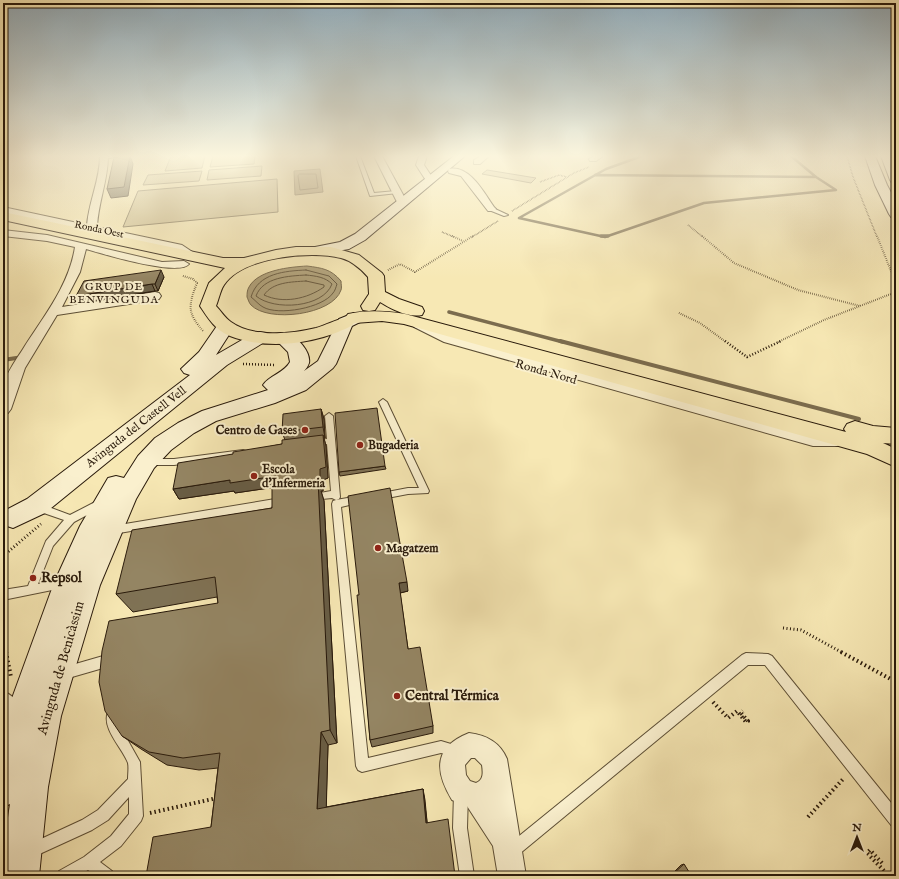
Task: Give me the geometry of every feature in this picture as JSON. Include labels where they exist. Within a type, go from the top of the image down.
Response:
[{"type":"main road","points":[[320,250],[344,254],[362,262],[376,276],[377,294],[369,306],[350,321],[316,333],[272,338],[241,333],[225,327],[208,306],[217,282],[230,272],[246,263],[282,252],[320,250],[344,246],[360,237],[399,197]]},
{"type":"main road","points":[[362,262],[363,250],[371,240],[421,197]]},
{"type":"main road","points":[[887,197],[896,214]]},
{"type":"main road","name":"Ronda Oest","points":[[3,216],[189,260],[204,270],[217,282]]},
{"type":"main road","name":"Ronda Oest","points":[[3,223],[189,260],[223,263],[246,263]]},
{"type":"main road","name":"Ronda Nord","points":[[377,294],[393,304],[414,311],[873,434],[896,436]]},
{"type":"main road","name":"Ronda Nord","points":[[350,321],[382,316],[405,319],[846,440],[874,448],[896,459]]},
{"type":"main road","name":"Avinguda de Benicàssim","points":[[20,866],[31,780],[45,716],[57,675],[86,585],[125,497],[146,462],[163,444],[186,428],[209,416],[268,398],[299,385],[326,364],[350,321]]},
{"type":"main road","name":"Avinguda del Castell Vell","points":[[8,523],[83,456],[206,356],[225,327]]},
{"type":"main road","points":[[272,338],[297,350],[300,356],[299,365]]},
{"type":"main road","name":"Avinguda del Castell Vell","points":[[8,523],[36,506],[220,361],[272,338]]},
{"type":"main road","name":"Avinguda de Benicàssim","points":[[3,789],[10,711],[90,534],[130,461],[159,434],[181,419],[207,407],[267,388],[288,377],[299,365]]},
{"type":"street","points":[[92,228],[93,211],[97,197]]},
{"type":"street","points":[[482,197],[491,209]]},
{"type":"street","name":"Ronda Oest","points":[[3,210],[92,228],[178,248],[189,260]]},
{"type":"street","points":[[60,222],[78,218],[93,211]]},
{"type":"street","name":"Ronda Oest","points":[[3,234],[47,238],[81,250],[97,249],[162,265],[189,260]]},
{"type":"street","points":[[3,409],[8,391],[24,357],[71,278],[81,250]]},
{"type":"street","points":[[52,312],[155,296]]},
{"type":"street","points":[[469,745],[481,747],[494,759],[508,858],[468,794],[452,779],[452,764],[458,751],[469,745]]},
{"type":"street","points":[[468,794],[488,791],[496,778]]},
{"type":"lane","points":[[491,209],[506,214]]},
{"type":"lane","points":[[304,499],[336,499],[408,491],[425,491],[383,402]]},
{"type":"lane","points":[[329,416],[362,766],[441,747],[458,751]]},
{"type":"lane","points":[[308,444],[331,441]]},
{"type":"lane","points":[[146,462],[174,462],[248,452]]},
{"type":"lane","points":[[31,590],[49,544],[71,519],[108,499]]},
{"type":"lane","points":[[109,531],[289,501]]},
{"type":"lane","points":[[36,506],[71,519]]},
{"type":"lane","points":[[3,596],[68,583]]},
{"type":"lane","points":[[57,675],[114,659],[113,673]]},
{"type":"lane","points":[[508,858],[746,659],[768,660],[896,820]]},
{"type":"lane","points":[[64,876],[89,862],[116,841],[136,816],[136,781],[134,762],[117,733],[109,708]]},
{"type":"lane","points":[[20,866],[103,815],[136,781]]},
{"type":"lane","points":[[467,876],[460,828],[468,794]]},
{"type":"lane","points":[[89,862],[108,876]]},
{"type":"path","points":[[861,197],[891,271],[896,278]]},
{"type":"path","points":[[688,225],[699,232],[720,252],[727,255],[734,263],[798,290],[860,306]]},
{"type":"path","points":[[442,232],[463,241]]},
{"type":"path","points":[[400,264],[415,272]]},
{"type":"path","points":[[679,313],[700,323],[747,357],[824,320],[896,292]]},
{"type":"path","points":[[220,361],[250,365],[299,365]]},
{"type":"path","points":[[783,628],[801,630],[896,682]]},
{"type":"path","points":[[3,638],[10,711]]},
{"type":"path","points":[[705,693],[728,718],[737,711],[746,722],[748,721],[741,713],[743,711]]},
{"type":"path","points":[[808,817],[854,767]]},
{"type":"path","points":[[136,816],[224,797]]},
{"type":"path","points":[[882,863],[870,850],[867,853],[888,876]]},
{"type":"shaded area","points":[[135,197],[278,197],[278,212],[123,227]]},
{"type":"water","points":[[307,266],[326,270],[334,274],[341,281],[341,289],[336,299],[313,310],[299,314],[285,315],[259,311],[250,304],[247,297],[248,289],[253,281],[259,277],[275,270]]},
{"type":"building","points":[[161,270],[155,284],[76,296],[84,281]]},
{"type":"building","name":"Bugaderia","points":[[377,408],[385,466],[339,472],[335,413]]},
{"type":"building","points":[[321,409],[323,427],[282,432],[283,414]]},
{"type":"building","points":[[323,435],[326,467],[320,469],[320,480],[276,487],[276,476],[230,483],[230,480],[173,489],[178,463],[282,444],[282,440]]},
{"type":"building","points":[[318,480],[330,730],[321,732],[317,809],[423,789],[426,823],[448,819],[455,876],[146,876],[153,837],[211,827],[220,753],[183,758],[149,752],[122,736],[105,711],[99,682],[102,651],[109,621],[218,603],[215,577],[116,594],[132,530],[272,508],[272,488]]},
{"type":"building","points":[[390,488],[407,582],[399,583],[408,649],[420,647],[433,726],[370,740],[357,595],[359,595],[348,496]]},
{"type":"building","points":[[684,864],[691,875],[690,876],[672,875]]},
{"type":"waterway","points":[[556,197],[519,218],[605,237],[608,236]]},
{"type":"waterway","points":[[608,236],[704,203],[765,197]]},
{"type":"waterway","points":[[601,236],[608,236]]},
{"type":"waterway","points":[[449,312],[563,342]]},
{"type":"waterway","points":[[560,341],[859,419]]},
{"type":"waterway","points":[[3,360],[23,357]]},
{"type":"place","name":"Centro de Gases","points":[[305,430]]},
{"type":"place","name":"Bugaderia","points":[[360,445]]},
{"type":"place","name":"Escola d'Infermeria","points":[[254,476]]},
{"type":"place","name":"Magatzem","points":[[378,548]]},
{"type":"place","name":"Repsol","points":[[33,578]]},
{"type":"place","name":"Central Térmica","points":[[397,696]]},
{"type":"district","name":"GRUP DE BENVINGUDA","points":[[114,293]]}]
